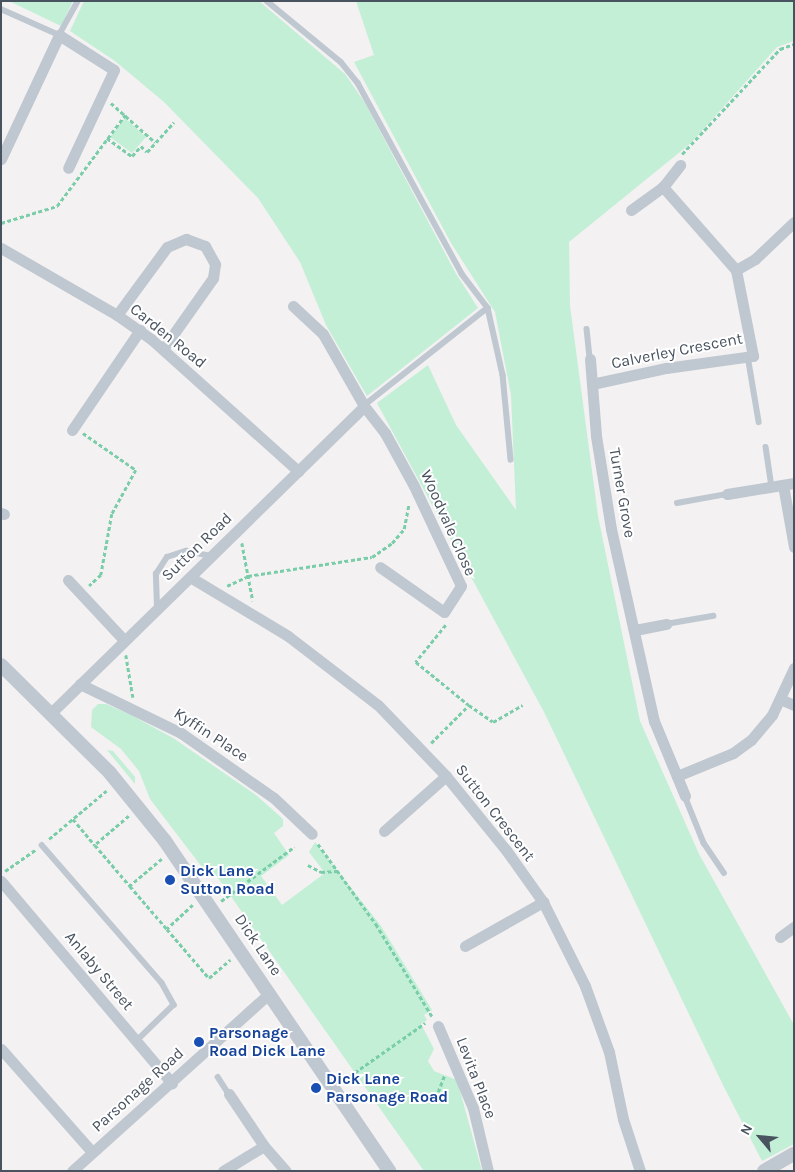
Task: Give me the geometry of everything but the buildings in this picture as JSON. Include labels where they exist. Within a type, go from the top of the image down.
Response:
[{"type":"street","points":[[1,159],[59,35],[114,70],[68,168]]},
{"type":"street","points":[[631,210],[663,187],[680,160]]},
{"type":"street","points":[[663,187],[736,270],[755,259],[794,222]]},
{"type":"street","points":[[117,315],[167,247],[186,239],[205,246],[215,264],[213,278],[163,349]]},
{"type":"street","name":"Carden Road","points":[[1,248],[140,330],[298,471]]},
{"type":"street","name":"Calverley Crescent","points":[[592,384],[666,368],[753,356],[736,270]]},
{"type":"street","name":"Woodvale Close","points":[[293,306],[323,334],[364,406],[385,433],[414,486],[461,586],[444,612]]},
{"type":"street","points":[[73,428],[140,330]]},
{"type":"street","name":"Turner Grove","points":[[590,359],[596,436],[611,529],[654,720],[685,796]]},
{"type":"street","name":"Sutton Road","points":[[52,712],[364,406]]},
{"type":"street","points":[[727,494],[783,485],[794,547]]},
{"type":"street","points":[[380,566],[444,612]]},
{"type":"street","name":"Sutton Crescent","points":[[190,577],[327,663],[378,705],[446,776],[506,850],[543,902],[585,986],[609,1052],[623,1119],[640,1171]]},
{"type":"street","points":[[68,580],[124,640]]},
{"type":"street","points":[[635,630],[666,624]]},
{"type":"street","points":[[677,776],[742,747],[766,724],[794,668]]},
{"type":"street","name":"Dick Lane","points":[[4,672],[52,712],[117,781],[171,850],[334,1087],[389,1171]]},
{"type":"street","name":"Kyffin Place","points":[[80,684],[135,708],[235,768],[274,798],[312,834]]},
{"type":"street","points":[[780,699],[794,705]]},
{"type":"street","points":[[384,831],[446,776]]},
{"type":"street","name":"Anlaby Street","points":[[1,881],[172,1082]]},
{"type":"street","points":[[465,946],[543,902]]},
{"type":"street","points":[[780,937],[794,927]]},
{"type":"street","name":"Parsonage Road","points":[[72,1171],[270,993]]},
{"type":"street","name":"Levita Place","points":[[438,1026],[473,1108],[488,1171]]},
{"type":"street","points":[[1,1049],[92,1152]]},
{"type":"street","points":[[229,1094],[264,1146],[286,1171]]},
{"type":"street","points":[[223,1171],[264,1146]]},
{"type":"street","points":[[764,1171],[794,1154]]},
{"type":"lane","points":[[1,9],[59,35],[78,1]]},
{"type":"lane","points":[[267,1],[341,62],[358,83],[458,267],[488,308],[503,375],[510,460]]},
{"type":"lane","points":[[364,406],[488,308]]},
{"type":"lane","points":[[587,329],[590,359]]},
{"type":"lane","points":[[748,356],[759,422]]},
{"type":"lane","points":[[766,448],[783,485]]},
{"type":"lane","points":[[677,503],[727,494]]},
{"type":"lane","points":[[157,608],[156,574],[162,561],[179,551],[211,556]]},
{"type":"lane","points":[[666,624],[713,616]]},
{"type":"lane","name":"Turner Grove","points":[[685,796],[704,843],[724,873]]},
{"type":"lane","points":[[42,845],[162,983],[174,1006],[136,1041]]},
{"type":"lane","points":[[218,1077],[229,1094]]},
{"type":"path","points":[[680,160],[780,49],[794,44]]},
{"type":"path","points":[[102,95],[156,142]]},
{"type":"path","points":[[107,138],[132,156],[141,146],[147,152],[174,122]]},
{"type":"path","points":[[73,428],[136,470],[112,514],[101,575],[81,594]]},
{"type":"path","points":[[214,592],[248,576],[372,557],[392,543],[404,529],[414,486]]},
{"type":"path","points":[[239,528],[256,617]]},
{"type":"path","points":[[444,612],[450,621],[416,662],[493,722],[522,705]]},
{"type":"path","points":[[124,640],[135,708]]},
{"type":"path","points":[[423,751],[469,704]]},
{"type":"path","points":[[1,873],[42,845],[117,781]]},
{"type":"path","points":[[95,845],[138,808]]},
{"type":"path","points":[[73,819],[209,978],[241,951]]},
{"type":"path","points":[[312,834],[376,924],[433,1018],[334,1087]]},
{"type":"path","points":[[212,908],[294,847]]},
{"type":"path","points":[[130,886],[171,850]]},
{"type":"path","points":[[308,865],[321,872],[337,871]]},
{"type":"path","points":[[167,929],[203,896]]},
{"type":"green space","points":[[9,1],[73,1],[61,26]]},
{"type":"green space","points":[[84,1],[259,1],[345,74],[365,103],[455,272],[478,308],[367,396],[326,325],[300,262],[258,198],[164,102],[115,61],[70,31]]},
{"type":"green space","points":[[356,1],[794,1],[794,41],[777,47],[691,143],[569,242],[570,306],[598,516],[640,721],[699,854],[794,1025],[794,1144],[762,1161],[723,1085],[544,712],[377,403],[428,365],[456,425],[516,510],[511,395],[495,312],[451,243],[354,62],[374,55]]},
{"type":"green space","points":[[125,118],[146,137],[132,153],[110,137]]},
{"type":"green space","points":[[98,704],[106,704],[131,715],[173,738],[256,795],[283,819],[283,826],[274,833],[289,855],[261,876],[282,905],[325,873],[309,852],[315,842],[381,926],[432,1010],[424,1015],[427,1020],[421,1024],[434,1049],[428,1061],[434,1071],[457,1080],[482,1171],[424,1171],[218,878],[208,875],[150,799],[139,771],[121,749],[91,727],[92,710]]},
{"type":"green space","points":[[107,750],[113,751],[135,777],[135,784]]},
{"type":"place","name":"Dick Lane Sutton Road","points":[[170,880]]},
{"type":"place","name":"Parsonage Road Dick Lane","points":[[199,1042]]},
{"type":"place","name":"Dick Lane Parsonage Road","points":[[316,1088]]}]
